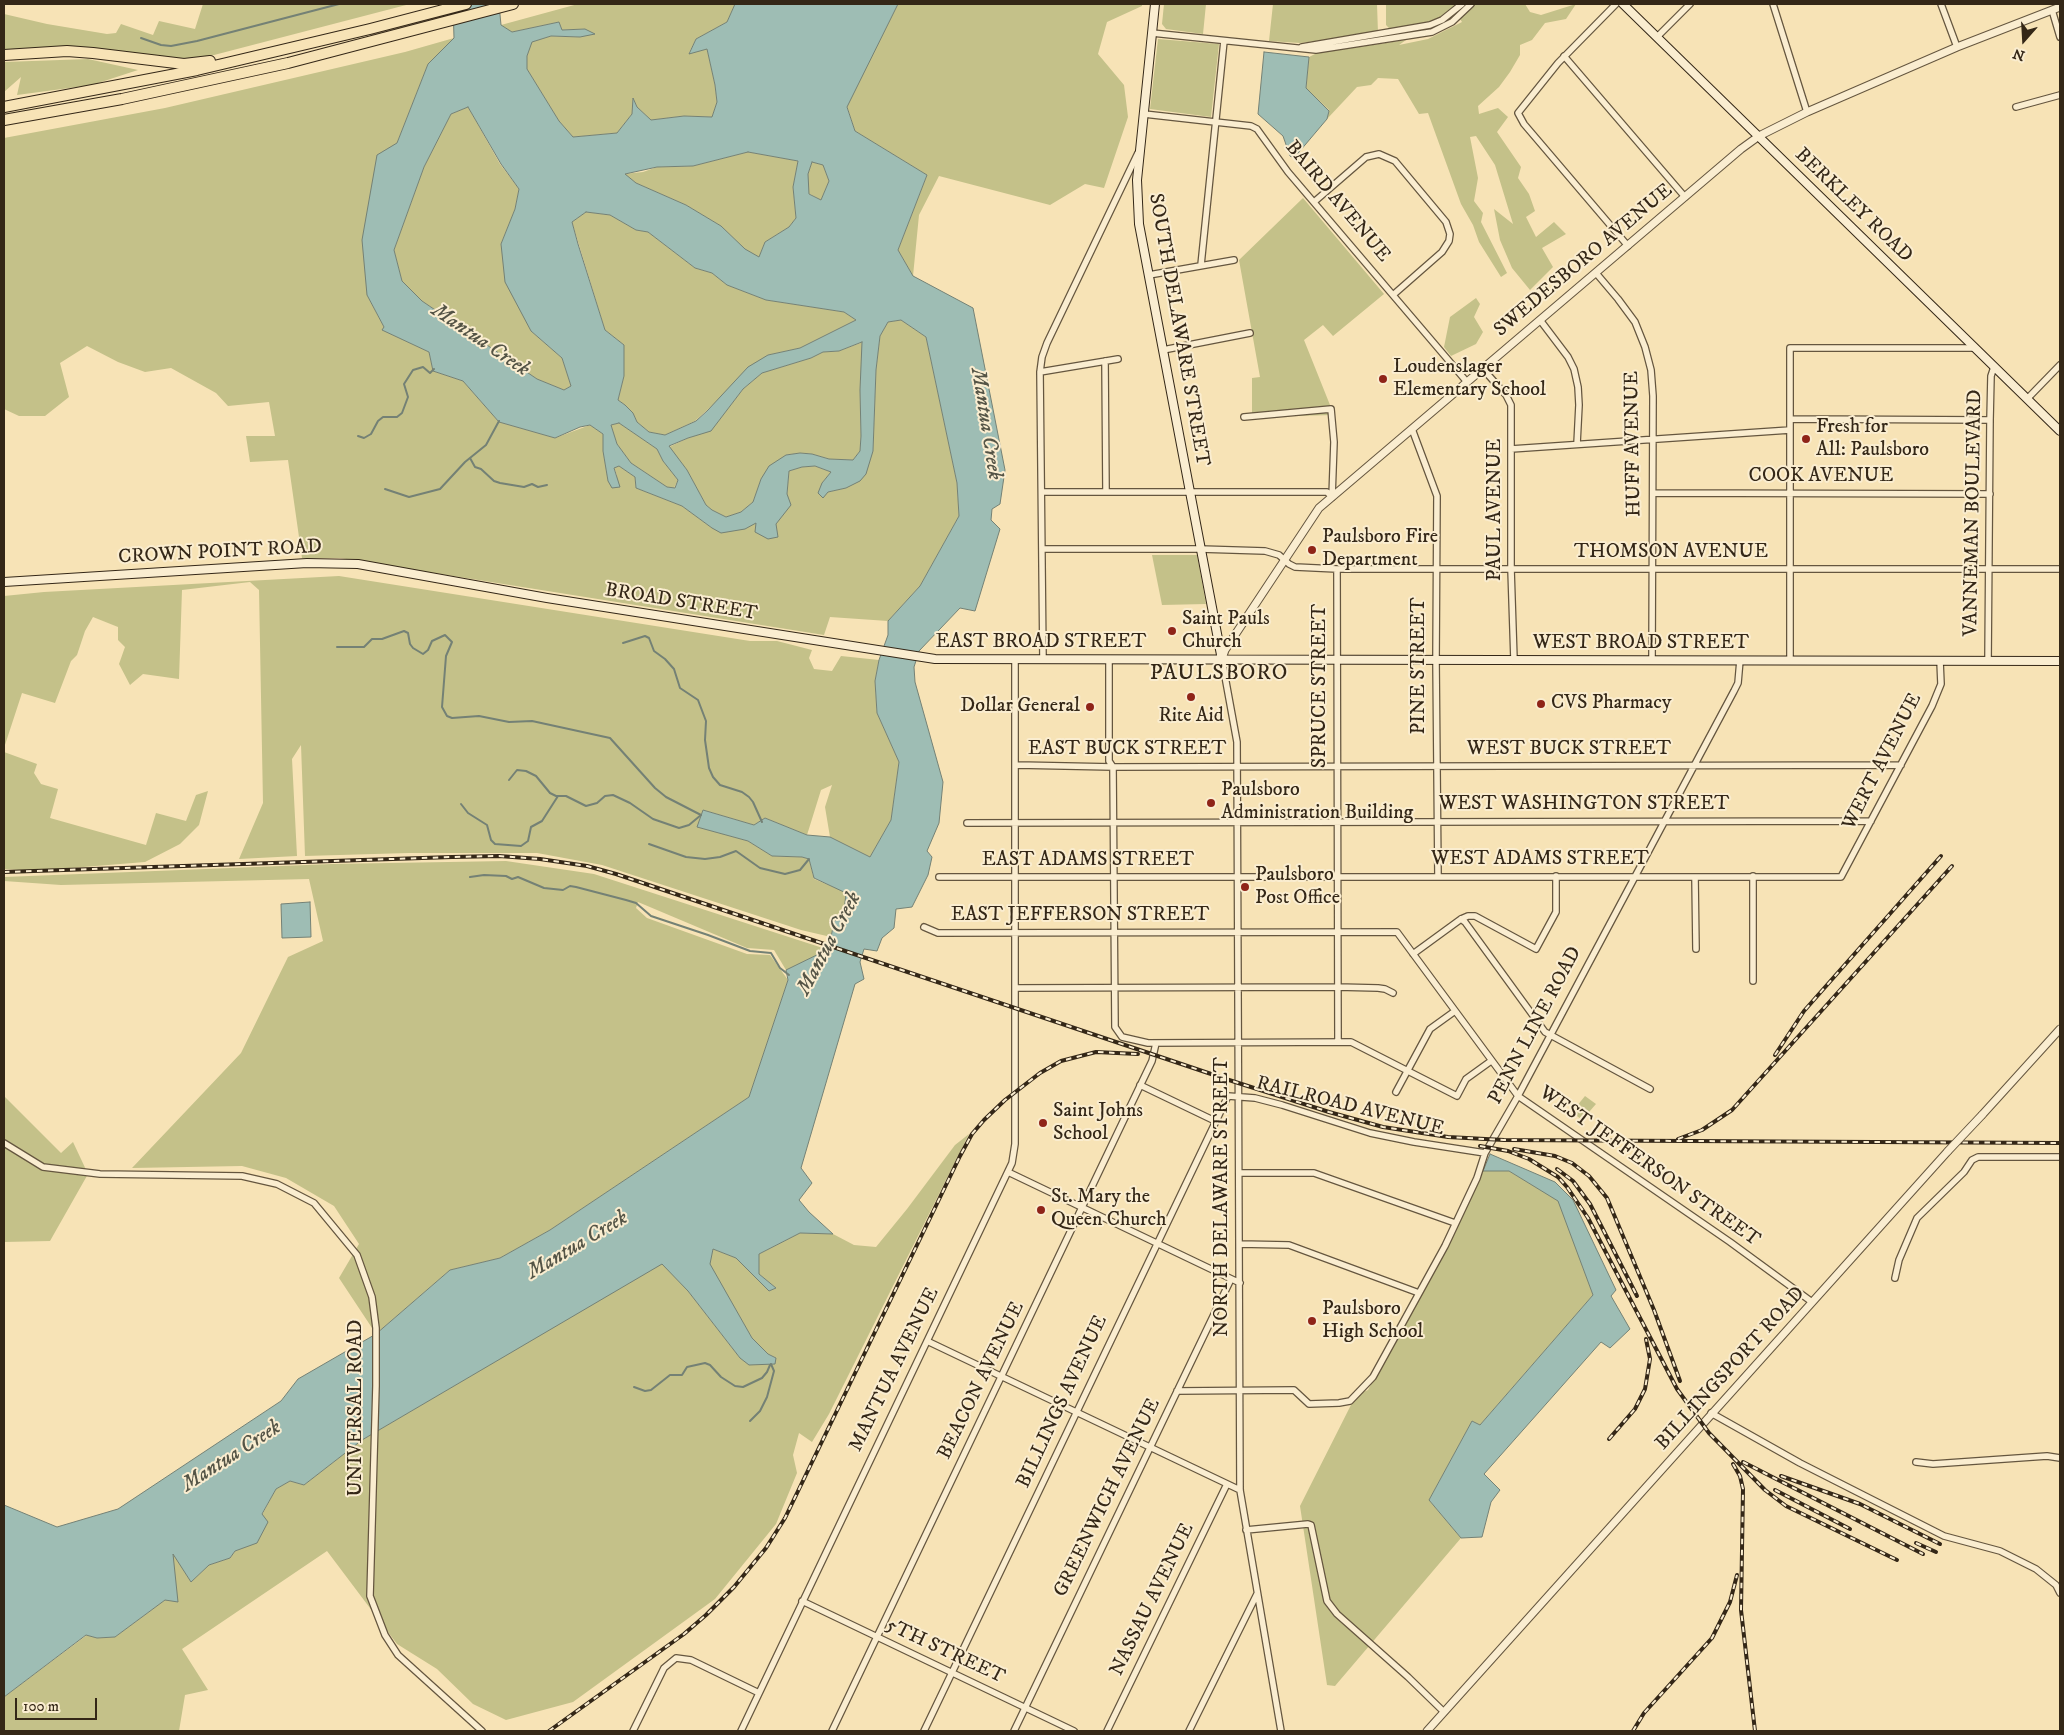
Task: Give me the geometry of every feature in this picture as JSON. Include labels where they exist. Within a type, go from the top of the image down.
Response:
[{"type":"highway","points":[[4,107],[197,70],[466,4]]},
{"type":"highway","points":[[4,121],[122,99],[288,63],[428,28],[513,4]]},
{"type":"highway","points":[[4,55],[67,52],[92,53],[184,64],[208,61],[341,30],[370,29]]},
{"type":"main road","name":"SOUTH DELAWARE STREET","points":[[1155,4],[1140,148],[1137,194],[1139,224],[1222,660]]},
{"type":"main road","name":"BERKLEY ROAD","points":[[1623,4],[2060,432]]},
{"type":"main road","name":"CROWN POINT ROAD","points":[[4,582],[328,562],[358,564],[436,577]]},
{"type":"main road","name":"BROAD STREET","points":[[436,577],[547,598],[920,657]]},
{"type":"main road","name":"EAST BROAD STREET","points":[[920,657],[1015,660],[1222,660]]},
{"type":"main road","name":"WEST BROAD STREET","points":[[1222,660],[2060,660]]},
{"type":"street","points":[[1298,48],[1425,27],[1442,20],[1462,4]]},
{"type":"street","points":[[1152,33],[1316,50],[1424,34],[1446,26],[1471,4]]},
{"type":"street","points":[[1616,4],[1564,56],[1518,113],[1524,124],[1628,246]]},
{"type":"street","points":[[1657,37],[1690,4]]},
{"type":"street","points":[[1774,4],[1806,112]]},
{"type":"street","points":[[1941,4],[1957,47]]},
{"type":"street","name":"SWEDESBORO AVENUE","points":[[1222,660],[1225,650],[1284,560],[1313,516],[1326,502],[1758,136],[1806,112],[1957,47],[2060,6]]},
{"type":"street","points":[[2052,10],[2060,37]]},
{"type":"street","points":[[1200,265],[1224,41]]},
{"type":"street","points":[[1564,56],[1685,197]]},
{"type":"street","points":[[2016,108],[2060,95]]},
{"type":"street","name":"BAIRD AVENUE","points":[[1144,114],[1251,126],[1257,129],[1288,172],[1467,382]]},
{"type":"street","points":[[1044,660],[1040,372],[1042,357],[1140,148]]},
{"type":"street","points":[[1314,202],[1366,157],[1379,154],[1395,161],[1446,222],[1450,234],[1449,240],[1442,252],[1393,295]]},
{"type":"street","points":[[1149,276],[1234,260]]},
{"type":"street","name":"HUFF AVENUE","points":[[1596,273],[1630,316],[1645,348],[1652,379],[1652,660]]},
{"type":"street","points":[[1540,320],[1568,357],[1574,369],[1578,387],[1579,406],[1577,444]]},
{"type":"street","points":[[1163,350],[1250,332]]},
{"type":"street","points":[[1790,660],[1790,348],[1975,348]]},
{"type":"street","points":[[1040,372],[1118,359]]},
{"type":"street","points":[[1105,361],[1106,491]]},
{"type":"street","points":[[2027,399],[2060,365]]},
{"type":"street","name":"VANNEMAN BOULEVARD","points":[[1988,660],[1990,420],[1991,376],[1994,367]]},
{"type":"street","name":"PAUL AVENUE","points":[[1483,369],[1506,395],[1511,405],[1511,569],[1514,660]]},
{"type":"street","points":[[1244,417],[1331,409],[1334,442],[1332,497]]},
{"type":"street","points":[[1790,419],[1990,420]]},
{"type":"street","name":"PINE STREET","points":[[1412,429],[1437,496],[1435,570],[1438,877]]},
{"type":"street","points":[[1511,449],[1790,430]]},
{"type":"street","points":[[1042,492],[1327,492],[1332,497]]},
{"type":"street","name":"COOK AVENUE","points":[[1653,493],[1990,494]]},
{"type":"street","name":"THOMSON AVENUE","points":[[1043,549],[1265,551],[1279,556],[1295,567],[1337,569],[2060,569]]},
{"type":"street","name":"SPRUCE STREET","points":[[1337,569],[1338,1042]]},
{"type":"street","name":"MANTUA AVENUE","points":[[741,1731],[1013,1158],[1015,1144],[1015,660]]},
{"type":"street","points":[[1109,660],[1109,761],[1113,767],[1114,1027],[1122,1037],[1140,1043],[1351,1042],[1457,1096],[1466,1079],[1491,1061]]},
{"type":"street","name":"NORTH DELAWARE STREET","points":[[1222,660],[1236,731],[1238,766],[1237,1097],[1240,1173],[1240,1490],[1281,1731]]},
{"type":"street","name":"PENN LINE ROAD","points":[[1240,1390],[1294,1390],[1309,1404],[1350,1401],[1373,1377],[1456,1223],[1477,1178],[1485,1153],[1518,1096],[1736,688],[1740,660]]},
{"type":"street","name":"WERT AVENUE","points":[[1842,876],[1932,706],[1941,684],[1940,661]]},
{"type":"street","name":"EAST BUCK STREET","points":[[1016,765],[1113,767],[1238,766]]},
{"type":"street","name":"WEST BUCK STREET","points":[[1238,766],[1901,766]]},
{"type":"street","name":"WEST WASHINGTON STREET","points":[[967,823],[1871,821]]},
{"type":"street","points":[[1413,954],[1461,919],[1475,916],[1536,949],[1556,912],[1556,876]]},
{"type":"street","points":[[1753,876],[1753,981]]},
{"type":"street","name":"WEST ADAMS STREET","points":[[1238,877],[1842,876]]},
{"type":"street","name":"EAST ADAMS STREET","points":[[938,877],[1238,877]]},
{"type":"street","points":[[1695,877],[1696,949]]},
{"type":"street","points":[[1461,919],[1545,1032],[1650,1089]]},
{"type":"street","name":"EAST JEFFERSON STREET","points":[[924,927],[938,933],[1238,932]]},
{"type":"street","name":"WEST JEFFERSON STREET","points":[[1238,932],[1397,932],[1518,1096],[1730,1242],[1812,1302]]},
{"type":"street","points":[[1015,988],[1337,987],[1385,988],[1393,993]]},
{"type":"street","points":[[1396,1092],[1430,1029],[1455,1011]]},
{"type":"street","name":"BILLINGSPORT ROAD","points":[[1427,1731],[1711,1413],[2060,1029]]},
{"type":"street","name":"BEACON AVENUE","points":[[832,1731],[1152,1061],[1156,1043]]},
{"type":"street","points":[[1140,1086],[1215,1121]]},
{"type":"street","name":"BILLINGS AVENUE","points":[[924,1731],[1215,1121],[1228,1096],[1237,1097]]},
{"type":"street","name":"RAILROAD AVENUE","points":[[1237,1097],[1255,1098],[1282,1105],[1370,1133],[1485,1153]]},
{"type":"street","name":"UNIVERSAL ROAD","points":[[4,1143],[43,1167],[100,1174],[242,1176],[277,1184],[314,1204],[357,1255],[372,1296],[376,1328],[370,1596],[385,1635],[398,1655],[482,1731]]},
{"type":"street","points":[[1895,1278],[1899,1260],[1917,1218],[1964,1172],[1972,1160],[1978,1157],[2060,1157]]},
{"type":"street","points":[[1008,1172],[1240,1284]]},
{"type":"street","points":[[1240,1173],[1314,1173],[1456,1223]]},
{"type":"street","points":[[1239,1244],[1289,1246],[1419,1293]]},
{"type":"street","name":"GREENWICH AVENUE","points":[[1014,1731],[1231,1279]]},
{"type":"street","points":[[927,1341],[1240,1490]]},
{"type":"street","points":[[1177,1391],[1240,1390]]},
{"type":"street","points":[[1711,1413],[1800,1463],[1944,1536],[2000,1551],[2036,1569],[2056,1585],[2060,1592]]},
{"type":"street","points":[[1916,1462],[1933,1464],[2048,1456],[2060,1458]]},
{"type":"street","name":"NASSAU AVENUE","points":[[1107,1731],[1227,1484]]},
{"type":"street","points":[[1246,1530],[1308,1524],[1313,1528],[1327,1601],[1337,1614],[1404,1673],[1444,1712]]},
{"type":"street","points":[[1190,1731],[1257,1593]]},
{"type":"street","name":"5TH STREET","points":[[802,1601],[1074,1731]]},
{"type":"street","points":[[633,1731],[664,1668],[676,1658],[691,1660],[759,1693]]},
{"type":"shaded area","points":[[203,4],[410,4],[191,61],[107,50],[4,50],[4,14],[47,24],[107,34],[116,33],[121,24],[153,35],[159,21],[195,29]]},
{"type":"shaded area","points":[[578,4],[735,4],[727,22],[696,39],[689,53],[707,49],[717,102],[712,117],[684,116],[651,120],[637,107],[633,99],[632,114],[617,133],[573,137],[559,121],[527,69],[527,56],[531,42],[551,36],[580,37],[585,29],[562,30],[559,22],[512,32],[501,25]]},
{"type":"shaded area","points":[[898,4],[1142,4],[1142,6],[1107,22],[1098,54],[1124,85],[1128,117],[1104,188],[1085,184],[1050,205],[939,176],[919,215],[913,276],[898,250],[927,175],[855,131],[847,106]]},
{"type":"shaded area","points":[[1164,4],[1206,4],[1203,34],[1166,29],[1162,24]]},
{"type":"shaded area","points":[[1273,4],[1377,4],[1378,33],[1300,43],[1269,41]]},
{"type":"shaded area","points":[[1386,4],[1459,4],[1445,16],[1430,24],[1391,30],[1386,25]]},
{"type":"shaded area","points":[[1475,4],[1525,4],[1530,12],[1541,15],[1576,4],[1566,19],[1545,23],[1532,40],[1520,45],[1520,55],[1510,72],[1499,87],[1478,106],[1479,114],[1498,108],[1508,117],[1497,132],[1521,167],[1518,178],[1529,194],[1535,211],[1526,217],[1536,237],[1554,222],[1566,234],[1542,248],[1553,267],[1530,290],[1512,268],[1500,240],[1494,209],[1513,224],[1495,165],[1476,136],[1470,137],[1478,178],[1474,201],[1483,213],[1481,222],[1507,273],[1501,277],[1479,242],[1473,225],[1461,204],[1428,113],[1419,114],[1398,79],[1378,78],[1371,85],[1357,87],[1327,119],[1329,110],[1306,88],[1309,57],[1317,53],[1406,40],[1399,45],[1428,39],[1462,22],[1460,19]]},
{"type":"shaded area","points":[[454,38],[428,64],[397,143],[367,295],[384,327],[383,330],[429,352],[433,371],[463,381],[499,422],[555,438],[590,425],[603,434],[603,451],[608,480],[617,476],[614,467],[619,466],[635,477],[636,488],[682,506],[712,528],[757,522],[776,524],[787,494],[789,471],[802,467],[815,466],[831,472],[822,483],[828,492],[846,488],[873,451],[876,370],[880,336],[888,322],[901,320],[926,337],[957,483],[959,516],[920,586],[888,621],[830,617],[824,635],[340,558],[302,558],[288,460],[250,462],[246,436],[275,436],[269,402],[228,406],[216,393],[171,368],[145,372],[118,362],[87,346],[60,363],[69,397],[45,416],[19,416],[4,409],[4,138],[165,108],[405,52]]},
{"type":"shaded area","points":[[1158,39],[1219,44],[1211,117],[1150,109]]},
{"type":"shaded area","points":[[88,59],[138,70],[92,85],[17,95],[21,77],[4,92],[4,62]]},
{"type":"shaded area","points":[[468,107],[500,164],[519,189],[515,209],[501,244],[531,331],[562,358],[571,386],[564,390],[537,379],[422,301],[402,281],[394,250],[424,167],[451,114]]},
{"type":"shaded area","points":[[748,152],[798,161],[793,187],[796,218],[789,227],[765,242],[759,257],[745,250],[721,226],[686,205],[636,183],[624,174],[643,172],[657,167],[693,166]]},
{"type":"shaded area","points":[[812,162],[823,165],[829,181],[821,200],[808,193],[808,174]]},
{"type":"shaded area","points":[[1303,198],[1384,294],[1333,336],[1323,325],[1304,340],[1334,415],[1252,417],[1252,378],[1260,377],[1239,260]]},
{"type":"shaded area","points":[[586,212],[610,215],[636,230],[648,232],[695,268],[712,273],[727,285],[766,300],[844,312],[856,320],[800,348],[768,355],[695,421],[665,435],[649,432],[637,422],[633,413],[618,400],[624,376],[624,345],[605,330],[572,222]]},
{"type":"shaded area","points":[[1476,298],[1480,304],[1474,317],[1483,332],[1476,344],[1451,356],[1444,347],[1450,317]]},
{"type":"shaded area","points":[[863,342],[860,390],[860,451],[853,460],[829,459],[801,453],[786,455],[761,479],[753,502],[741,512],[726,517],[706,505],[687,470],[669,447],[711,430],[743,389],[762,373],[811,358],[823,352],[839,351]]},
{"type":"shaded area","points":[[619,423],[657,449],[663,461],[678,480],[674,488],[667,487],[631,463],[617,444],[611,425]]},
{"type":"shaded area","points":[[1152,555],[1197,555],[1206,604],[1162,605]]},
{"type":"shaded area","points":[[339,576],[750,641],[777,641],[812,650],[809,658],[814,669],[832,671],[841,656],[879,660],[875,681],[877,713],[899,762],[891,820],[870,857],[830,837],[825,807],[832,785],[821,790],[807,835],[765,818],[754,825],[703,810],[698,827],[748,841],[772,856],[809,859],[814,879],[846,892],[844,912],[834,922],[831,937],[801,930],[602,865],[537,853],[409,853],[305,856],[301,745],[292,759],[297,856],[239,859],[263,803],[259,590],[250,582],[182,590],[179,679],[143,674],[130,685],[119,664],[125,647],[118,640],[118,627],[93,617],[85,631],[77,655],[71,661],[55,703],[22,693],[4,748],[4,596],[44,592]]},
{"type":"shaded area","points":[[4,752],[37,764],[34,773],[41,784],[58,789],[50,818],[146,845],[156,813],[186,821],[196,795],[208,791],[199,825],[180,844],[145,862],[34,871],[4,869]]},
{"type":"shaded area","points":[[506,861],[594,874],[829,950],[786,970],[774,950],[747,948],[638,902],[636,908],[647,918],[747,954],[770,955],[788,980],[749,1097],[550,1230],[500,1258],[450,1270],[376,1334],[339,1278],[359,1244],[334,1206],[286,1178],[242,1166],[132,1168],[241,1053],[288,957],[323,941],[309,879],[61,885],[4,881],[4,877],[332,864]]},
{"type":"shaded area","points":[[4,1096],[61,1153],[73,1142],[88,1174],[50,1241],[4,1242]]},
{"type":"shaded area","points":[[1585,1096],[1596,1104],[1582,1120],[1572,1112]]},
{"type":"shaded area","points":[[969,1134],[829,1414],[812,1442],[799,1433],[793,1455],[797,1473],[776,1524],[715,1599],[573,1702],[506,1720],[473,1704],[437,1669],[397,1644],[327,1551],[182,1649],[208,1690],[185,1695],[179,1731],[4,1731],[4,1697],[87,1635],[97,1638],[115,1637],[165,1600],[173,1553],[191,1582],[209,1565],[230,1558],[235,1551],[257,1542],[262,1515],[276,1489],[290,1481],[304,1485],[362,1440],[662,1263],[688,1291],[740,1358],[776,1358],[768,1354],[752,1338],[709,1264],[713,1249],[736,1258],[769,1291],[776,1288],[759,1274],[759,1254],[800,1233],[833,1234],[854,1245],[876,1247],[955,1145]]},
{"type":"shaded area","points":[[1483,1171],[1509,1171],[1559,1201],[1593,1295],[1480,1425],[1472,1421],[1429,1500],[1461,1538],[1335,1686],[1327,1685],[1300,1506],[1356,1395],[1368,1390]]},
{"type":"water","name":"Mantua Creek","points":[[453,4],[499,4],[501,25],[512,32],[559,22],[562,30],[585,29],[595,34],[580,37],[551,36],[532,42],[527,56],[527,69],[559,121],[573,137],[617,133],[632,114],[633,98],[637,107],[651,120],[684,116],[712,117],[717,102],[707,49],[689,54],[696,39],[727,22],[735,4],[898,4],[847,107],[855,131],[927,175],[898,250],[913,276],[973,308],[1005,470],[1000,504],[992,509],[991,520],[1000,529],[975,611],[960,608],[919,651],[914,667],[915,682],[943,782],[939,823],[927,851],[932,857],[928,875],[912,907],[896,909],[894,928],[882,938],[877,951],[864,949],[860,962],[864,979],[855,984],[801,1168],[812,1183],[799,1200],[833,1234],[800,1233],[759,1254],[759,1274],[776,1288],[769,1291],[736,1258],[713,1249],[710,1264],[752,1338],[768,1354],[776,1358],[775,1364],[749,1365],[740,1358],[688,1291],[662,1264],[362,1440],[304,1485],[290,1481],[276,1489],[262,1514],[268,1522],[257,1543],[235,1551],[230,1558],[209,1565],[191,1582],[173,1554],[178,1602],[165,1600],[115,1637],[97,1638],[86,1635],[4,1697],[4,1505],[57,1527],[118,1509],[281,1401],[298,1379],[376,1334],[450,1270],[500,1258],[550,1230],[749,1097],[788,980],[786,970],[829,949],[833,943],[831,937],[834,922],[844,912],[846,893],[814,878],[809,859],[772,856],[748,841],[697,827],[703,810],[754,825],[765,818],[807,835],[830,837],[870,857],[891,820],[899,762],[877,713],[875,681],[879,660],[888,635],[888,621],[920,586],[959,516],[957,483],[926,337],[901,320],[888,322],[880,336],[876,370],[873,451],[866,474],[860,481],[846,488],[828,492],[823,498],[818,493],[822,483],[831,472],[815,466],[789,471],[787,494],[791,505],[776,524],[778,537],[768,539],[755,532],[756,523],[745,529],[721,533],[682,506],[636,488],[635,477],[619,466],[614,468],[620,487],[612,488],[608,481],[603,451],[603,434],[590,425],[580,427],[555,438],[499,422],[463,381],[433,371],[429,352],[382,330],[384,327],[367,295],[362,240],[377,155],[397,143],[428,64],[454,38]],"holes":[[[468,107],[501,164],[519,189],[515,209],[501,244],[505,282],[531,331],[562,358],[571,386],[564,390],[537,379],[422,301],[402,281],[394,250],[424,167],[451,114]],[[748,152],[798,161],[793,187],[796,218],[789,227],[765,242],[759,257],[745,249],[721,226],[686,205],[636,183],[625,174],[657,167],[693,166]],[[812,162],[823,165],[829,181],[821,200],[809,194],[808,174]],[[586,212],[610,215],[636,230],[648,232],[695,268],[712,273],[727,285],[766,300],[844,312],[856,320],[800,348],[768,355],[748,367],[696,421],[665,435],[649,432],[637,422],[633,413],[618,400],[624,376],[624,345],[605,330],[572,222]],[[862,342],[860,451],[853,460],[829,459],[800,453],[786,455],[769,466],[761,479],[753,502],[741,512],[726,517],[712,510],[706,505],[687,470],[669,446],[711,431],[743,389],[762,373],[811,358],[823,352],[839,351]],[[619,423],[657,449],[663,461],[678,480],[675,488],[667,487],[631,463],[617,444],[611,425]]]},
{"type":"water","points":[[1264,52],[1309,57],[1306,88],[1329,111],[1327,119],[1294,158],[1290,156],[1283,136],[1258,114]]},
{"type":"water","points":[[310,902],[311,937],[282,938],[281,904]]},
{"type":"water","points":[[1490,1154],[1555,1182],[1573,1200],[1616,1290],[1611,1296],[1630,1329],[1610,1348],[1601,1342],[1484,1474],[1500,1490],[1491,1502],[1482,1537],[1461,1538],[1429,1500],[1472,1421],[1480,1425],[1593,1295],[1558,1201],[1509,1171],[1483,1171]]},
{"type":"waterway","points":[[141,38],[161,45],[171,46],[339,4]]},
{"type":"waterway","points":[[358,436],[364,438],[371,434],[378,421],[383,417],[397,417],[402,413],[408,397],[404,384],[413,370],[423,367],[430,373],[434,369]]},
{"type":"waterway","points":[[385,489],[409,497],[440,489],[465,462],[486,445],[499,421]]},
{"type":"waterway","points":[[470,458],[475,467],[481,469],[494,481],[524,487],[532,484],[538,487],[547,485]]},
{"type":"waterway","points":[[337,647],[364,647],[372,639],[382,639],[404,631],[408,633],[410,644],[413,648],[423,654],[428,650],[432,641],[445,635],[452,642],[446,656],[442,707],[447,716],[452,718],[479,716],[509,722],[532,721],[610,738],[655,788],[666,797],[701,815]]},
{"type":"waterway","points":[[623,643],[645,636],[649,638],[654,651],[674,669],[680,688],[698,700],[706,721],[705,740],[709,768],[713,777],[720,785],[742,792],[749,797],[762,822]]},
{"type":"waterway","points":[[509,780],[517,770],[526,771],[536,776],[550,793],[556,796],[566,796],[586,806],[597,803],[605,796],[613,795],[630,803],[653,819],[679,828],[689,825],[701,815]]},
{"type":"waterway","points":[[461,804],[468,813],[487,825],[491,840],[495,844],[521,846],[528,841],[531,827],[542,821],[558,796]]},
{"type":"waterway","points":[[649,844],[686,857],[705,859],[720,857],[736,851],[760,868],[785,874],[800,870],[809,859]]},
{"type":"waterway","name":"Mantua Creek","points":[[470,877],[484,875],[506,876],[512,879],[518,877],[544,888],[563,890],[570,886],[636,903],[651,916],[750,951],[771,953],[780,968],[789,975]]},
{"type":"waterway","points":[[634,1387],[645,1391],[651,1390],[670,1375],[682,1375],[687,1367],[705,1363],[735,1386],[743,1387],[762,1378],[770,1365]]},
{"type":"waterway","points":[[750,1421],[760,1411],[767,1397],[774,1371],[771,1364]]},
{"type":"railway","points":[[4,872],[452,857],[499,856],[540,859],[587,866],[616,874],[1229,1080],[1383,1127],[1448,1137],[1504,1140],[2060,1143]]},
{"type":"railway","points":[[1775,1055],[1804,1011],[1941,856]]},
{"type":"railway","points":[[1678,1139],[1702,1130],[1732,1110],[1952,866]]},
{"type":"railway","points":[[549,1731],[684,1634],[734,1587],[766,1548],[785,1518],[960,1156],[972,1134],[984,1120],[1005,1100],[1040,1073],[1061,1061],[1096,1052],[1138,1054]]},
{"type":"railway","points":[[1480,1146],[1508,1151],[1529,1159],[1558,1177],[1567,1187],[1588,1218],[1677,1389],[1709,1433],[1765,1490],[1786,1506],[1897,1560]]},
{"type":"railway","points":[[1514,1149],[1555,1156],[1572,1163],[1589,1176],[1607,1198],[1654,1310],[1680,1381]]},
{"type":"railway","points":[[1557,1169],[1573,1181],[1590,1204],[1637,1296]]},
{"type":"railway","points":[[1609,1439],[1635,1409],[1645,1389],[1650,1359],[1646,1339]]},
{"type":"railway","points":[[1743,1462],[1923,1554]]},
{"type":"railway","points":[[1733,1464],[1740,1476],[1743,1489],[1741,1610],[1755,1731]]},
{"type":"railway","points":[[1781,1476],[1860,1504],[1940,1544]]},
{"type":"railway","points":[[1775,1490],[1850,1529]]},
{"type":"railway","points":[[1916,1543],[1936,1552]]},
{"type":"railway","points":[[1633,1731],[1644,1713],[1712,1638],[1730,1602],[1737,1575]]},
{"type":"place","name":"Loudenslager Elementary School","points":[[1383,379]]},
{"type":"place","name":"Fresh for All: Paulsboro","points":[[1806,439]]},
{"type":"place","name":"Paulsboro Fire Department","points":[[1312,550]]},
{"type":"place","name":"Saint Pauls Church","points":[[1172,631]]},
{"type":"place","name":"Rite Aid","points":[[1191,697]]},
{"type":"place","name":"CVS Pharmacy","points":[[1541,704]]},
{"type":"place","name":"Dollar General","points":[[1090,707]]},
{"type":"place","name":"Paulsboro Administration Building","points":[[1211,803]]},
{"type":"place","name":"Paulsboro Post Office","points":[[1245,887]]},
{"type":"place","name":"Saint Johns School","points":[[1043,1123]]},
{"type":"place","name":"St. Mary the Queen Church","points":[[1041,1210]]},
{"type":"place","name":"Paulsboro High School","points":[[1312,1321]]},
{"type":"district","name":"PAULSBORO","points":[[1219,674]]}]
